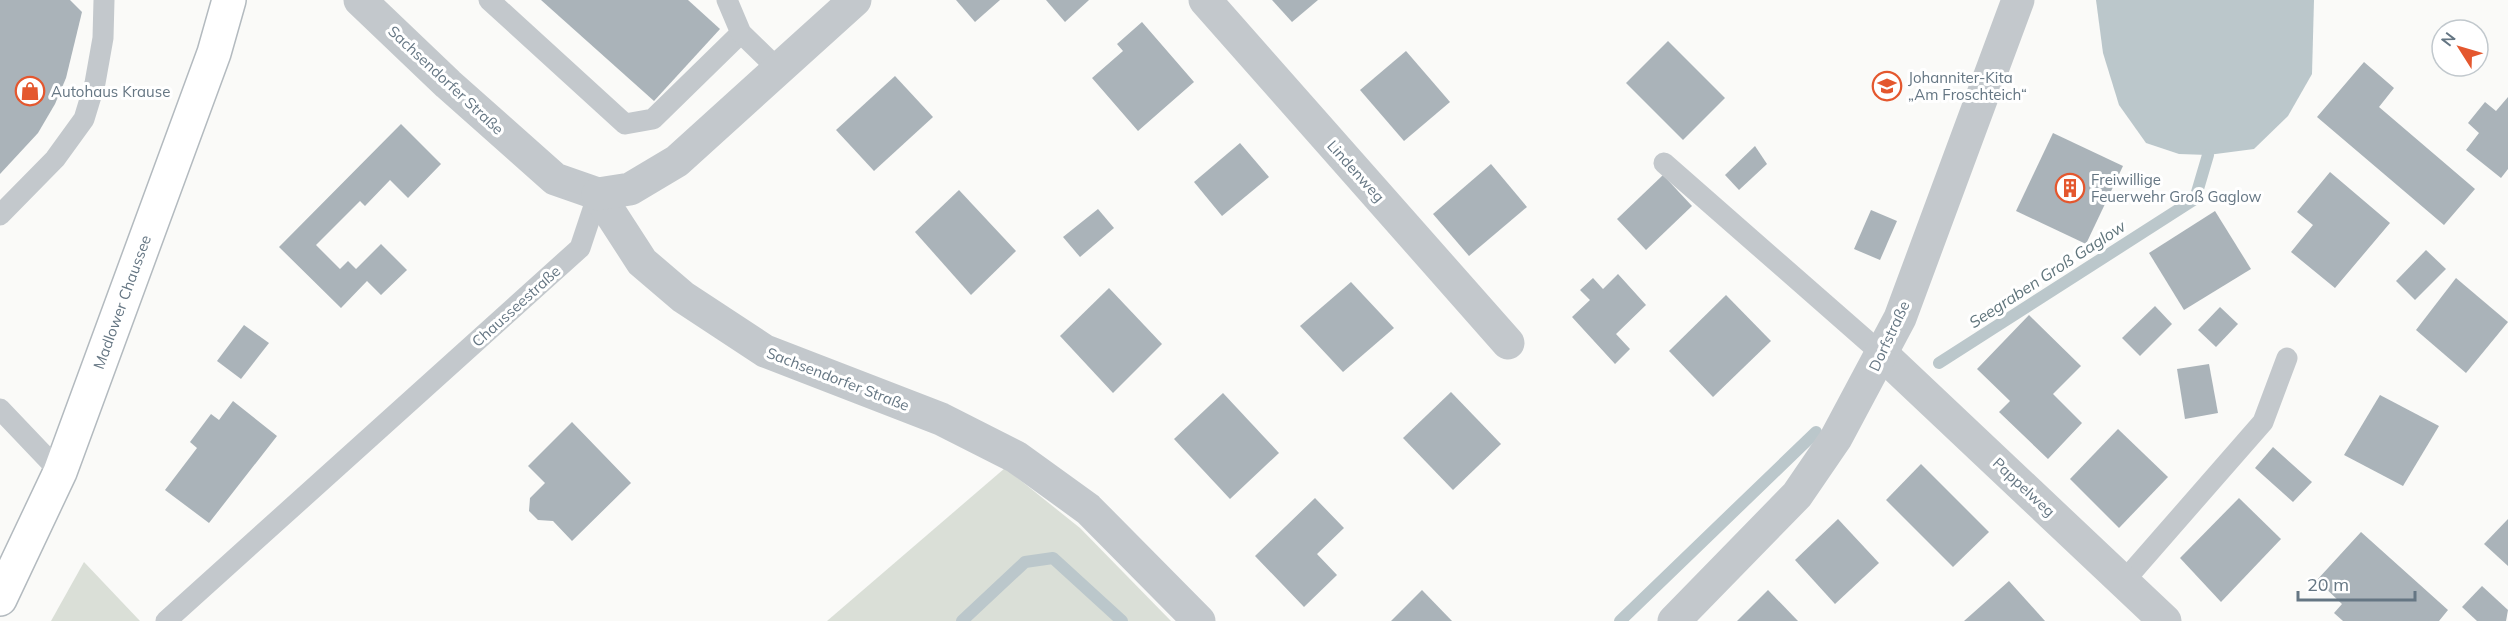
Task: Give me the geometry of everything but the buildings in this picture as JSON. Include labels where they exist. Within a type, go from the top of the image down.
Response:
[{"type":"main road","name":"Madlower Chaussee","points":[[0,598],[60,472],[214,53],[230,0]]},
{"type":"street","name":"Sachsendorfer Straße","points":[[360,0],[448,84],[555,179],[598,194],[642,262],[683,297],[765,351],[941,419],[1016,457],[1088,509],[1199,621]]},
{"type":"street","points":[[598,194],[630,189],[676,161],[855,0]]},
{"type":"street","name":"Lindenweg","points":[[1204,0],[1508,343]]},
{"type":"street","name":"Dorfstraße","points":[[1674,621],[1797,495],[1836,438],[1900,318],[2018,0]]},
{"type":"street","name":"Pappelweg","points":[[1882,354],[2165,621]]},
{"type":"lane","points":[[0,215],[55,159],[84,119],[95,83],[103,38],[105,0]]},
{"type":"lane","points":[[489,0],[625,124],[653,119],[741,33]]},
{"type":"lane","points":[[727,0],[741,33],[778,69]]},
{"type":"lane","points":[[1664,163],[1882,354]]},
{"type":"lane","name":"Chausseestraße","points":[[166,621],[580,248],[598,194]]},
{"type":"lane","points":[[2124,581],[2263,422],[2287,358]]},
{"type":"lane","points":[[0,409],[60,472]]},
{"type":"shaded area","points":[[2096,0],[2314,0],[2312,74],[2288,116],[2254,149],[2208,155],[2179,154],[2146,143],[2119,105],[2103,53]]},
{"type":"shaded area","points":[[1005,468],[1080,528],[1171,621],[827,621]]},
{"type":"shaded area","points":[[84,562],[140,621],[51,621]]},
{"type":"waterway","name":"Seegraben Groß Gaglow","points":[[1939,363],[2195,199],[2208,155]]},
{"type":"waterway","name":"Seegraben Groß Gaglow","points":[[1620,621],[1816,432]]},
{"type":"waterway","name":"Seegraben Groß Gaglow","points":[[962,621],[1025,562],[1053,558],[1122,621]]},
{"type":"place","name":"Johanniter-Kita „Am Froschteich“","points":[[1887,86]]},
{"type":"place","name":"Autohaus Krause","points":[[30,91]]},
{"type":"place","name":"Freiwillige Feuerwehr Groß Gaglow","points":[[2070,188]]}]
